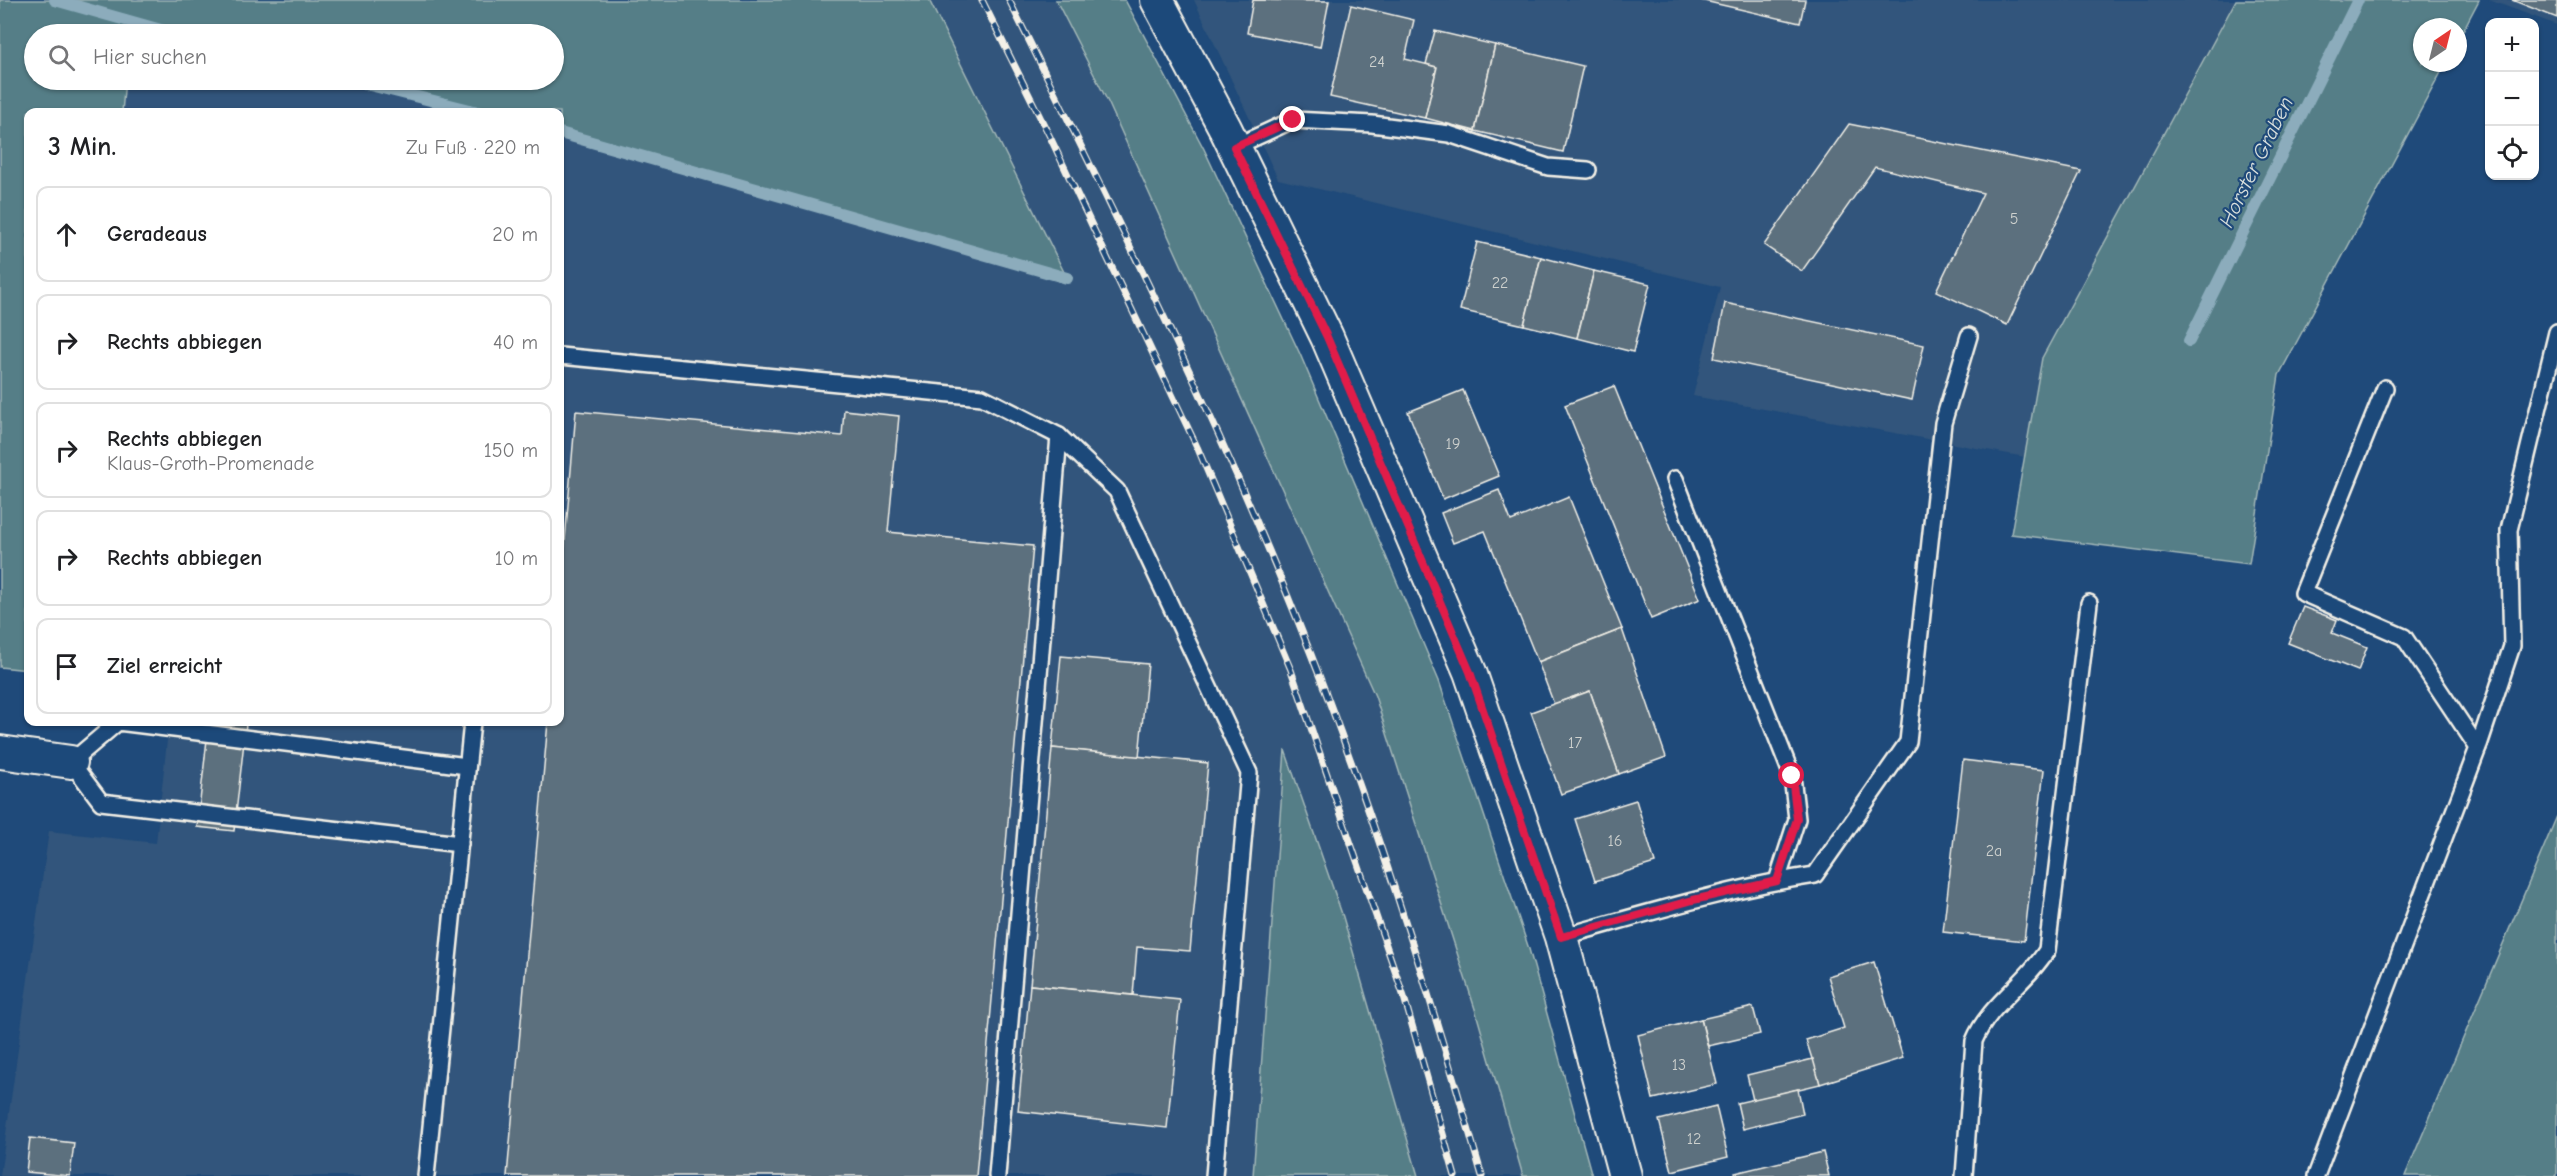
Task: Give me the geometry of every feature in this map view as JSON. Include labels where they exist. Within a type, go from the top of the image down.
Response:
[{"type":"street","points":[[1157,0],[1234,147],[1327,337],[1470,672],[1561,937],[1625,1176]]},
{"type":"street","points":[[0,752],[71,762]]},
{"type":"lane","points":[[1234,147],[1293,120],[1372,124],[1449,134],[1548,167],[1588,170]]},
{"type":"lane","points":[[2316,1176],[2478,748],[2512,646],[2509,530],[2557,332]]},
{"type":"lane","points":[[1561,937],[1693,900],[1815,875],[1908,742],[1943,423],[1969,336]]},
{"type":"lane","points":[[564,357],[982,397],[1059,436],[1117,491],[1249,773],[1214,1176]]},
{"type":"lane","points":[[2385,388],[2303,593],[2404,637],[2478,748]]},
{"type":"lane","points":[[997,1176],[1059,436]]},
{"type":"lane","points":[[1675,478],[1792,776],[1797,819],[1777,881]]},
{"type":"lane","points":[[1964,1176],[1974,1041],[1989,1014],[2039,962],[2047,950],[2089,603]]},
{"type":"lane","points":[[113,726],[71,762],[101,802],[460,844]]},
{"type":"lane","points":[[150,726],[467,766]]},
{"type":"lane","points":[[426,1176],[472,726]]},
{"type":"shaded area","points":[[929,0],[1056,0],[1109,104],[1375,696],[1475,1009],[1523,1176],[1418,1176],[1343,917],[1285,752],[1253,1176],[0,1176],[49,831],[156,843],[169,726],[564,726],[564,134],[1067,277]]},
{"type":"shaded area","points":[[1194,0],[2236,0],[2042,358],[2025,457],[1693,396],[1720,287],[1278,179]]},
{"type":"shaded area","points":[[2489,0],[2557,0],[2557,25]]},
{"type":"shaded area","points":[[124,90],[390,90],[462,108],[122,108]]},
{"type":"green space","points":[[0,0],[929,0],[1067,278],[564,134],[564,108],[462,108],[390,90],[564,90],[564,24],[24,24],[24,90],[124,90],[122,108],[24,108],[24,670],[0,667]]},
{"type":"green space","points":[[1056,0],[1125,0],[1204,149],[1300,354],[1439,681],[1529,949],[1592,1176],[1523,1176],[1475,1009],[1375,696],[1109,104]]},
{"type":"green space","points":[[2236,0],[2479,0],[2467,23],[2467,18],[2413,18],[2413,72],[2441,72],[2279,375],[2249,564],[2011,534],[2042,358]]},
{"type":"green space","points":[[1285,750],[1343,917],[1418,1176],[1253,1176]]},
{"type":"green space","points":[[2557,816],[2557,1176],[2405,1176]]},
{"type":"building","points":[[1253,0],[1329,1],[1320,47],[1247,33]]},
{"type":"building","points":[[1700,0],[1805,0],[1800,23]]},
{"type":"building","points":[[2512,0],[2557,0],[2557,18]]},
{"type":"building","points":[[1351,5],[1414,20],[1405,59],[1437,67],[1425,118],[1330,97]]},
{"type":"building","points":[[1435,31],[1495,45],[1475,131],[1425,118],[1437,67],[1426,64]]},
{"type":"building","points":[[1495,45],[1583,66],[1563,152],[1475,131]]},
{"type":"building","points":[[1849,124],[2081,171],[2007,325],[1936,291],[1983,193],[1875,167],[1802,271],[1764,245]]},
{"type":"building","points":[[1477,242],[1541,257],[1524,325],[1460,310]]},
{"type":"building","points":[[1541,257],[1594,271],[1577,338],[1524,325]]},
{"type":"building","points":[[1594,271],[1650,284],[1633,352],[1577,338]]},
{"type":"building","points":[[1725,303],[1924,345],[1912,400],[1714,358]]},
{"type":"building","points":[[1614,386],[1700,599],[1651,619],[1565,405]]},
{"type":"building","points":[[1463,390],[1499,476],[1443,499],[1408,412]]},
{"type":"building","points":[[844,410],[899,416],[888,532],[1033,546],[976,1176],[507,1176],[548,726],[564,726],[564,552],[576,411],[842,436]]},
{"type":"building","points":[[1499,490],[1511,521],[1569,497],[1622,629],[1538,662],[1485,531],[1453,543],[1441,513]]},
{"type":"building","points":[[2303,607],[2337,620],[2332,633],[2367,647],[2358,671],[2288,643]]},
{"type":"building","points":[[1622,629],[1666,757],[1619,774],[1590,691],[1554,704],[1538,662]]},
{"type":"building","points":[[1061,656],[1148,664],[1139,757],[1052,748]]},
{"type":"building","points":[[1590,691],[1619,774],[1561,794],[1531,712]]},
{"type":"building","points":[[209,726],[246,726],[234,831],[197,827]]},
{"type":"building","points":[[1052,748],[1208,763],[1190,951],[1137,947],[1133,995],[1030,985]]},
{"type":"building","points":[[1963,760],[2044,770],[2024,941],[1943,932]]},
{"type":"building","points":[[1636,800],[1655,863],[1595,881],[1575,819]]},
{"type":"building","points":[[1874,962],[1903,1058],[1820,1084],[1806,1040],[1844,1028],[1828,976]]},
{"type":"building","points":[[1030,985],[1180,1000],[1167,1128],[1018,1111]]},
{"type":"building","points":[[1753,1007],[1760,1034],[1708,1046],[1701,1019]]},
{"type":"building","points":[[1701,1019],[1717,1084],[1653,1099],[1638,1035]]},
{"type":"building","points":[[1813,1059],[1820,1084],[1753,1100],[1747,1075]]},
{"type":"building","points":[[1798,1089],[1803,1114],[1743,1129],[1737,1103]]},
{"type":"building","points":[[1716,1106],[1728,1157],[1672,1171],[1659,1120]]},
{"type":"building","points":[[30,1138],[74,1143],[70,1176],[26,1172]]},
{"type":"building","points":[[1823,1152],[1829,1176],[1736,1176],[1735,1173]]},
{"type":"waterway","points":[[55,0],[140,24]]},
{"type":"waterway","name":"Horster Graben","points":[[2189,341],[2358,0]]},
{"type":"waterway","points":[[390,90],[462,108]]},
{"type":"waterway","points":[[564,134],[1067,278]]},
{"type":"railway","points":[[982,0],[1051,139],[1198,449],[1291,670],[1404,997],[1455,1176]]},
{"type":"railway","points":[[1009,0],[1122,229],[1195,384],[1265,540],[1297,619],[1324,687],[1397,895],[1482,1176]]},
{"type":"route","points":[[1293,120],[1234,147],[1327,337],[1470,672],[1561,937],[1693,900],[1777,881],[1797,819],[1792,776]]}]
